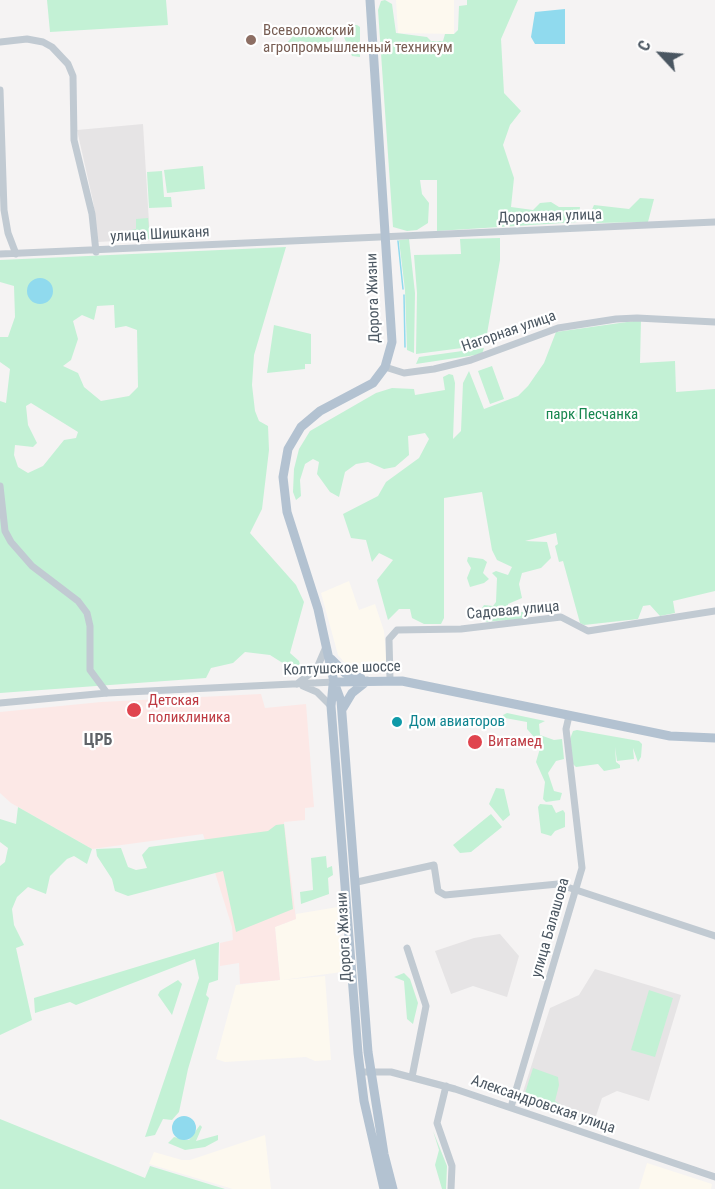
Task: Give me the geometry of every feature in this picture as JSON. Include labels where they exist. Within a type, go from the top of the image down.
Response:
[{"type":"main road","name":"Дорога Жизни","points":[[370,0],[393,331],[385,367],[373,383],[309,418],[293,438],[285,464],[283,493],[327,644],[334,682],[343,711],[357,882],[359,944],[371,1070],[384,1154],[393,1189]]},
{"type":"main road","points":[[329,657],[345,673],[369,680]]},
{"type":"main road","points":[[343,711],[352,693],[369,680]]},
{"type":"main road","name":"Колтушское шоссе","points":[[334,682],[390,680],[670,736],[715,738]]},
{"type":"main road","name":"Дорога Жизни","points":[[334,682],[331,706],[360,1072],[384,1189]]},
{"type":"street","name":"улица Шишканя","points":[[0,42],[27,39],[43,42],[61,55],[68,64],[73,76],[74,140],[92,214],[96,252],[386,235]]},
{"type":"street","points":[[0,90],[4,210],[8,233],[16,254]]},
{"type":"street","name":"Дорожная улица","points":[[386,235],[445,236],[715,222]]},
{"type":"street","points":[[0,254],[96,252]]},
{"type":"street","name":"Нагорная улица","points":[[385,367],[404,373],[434,369],[471,360],[551,330],[616,319],[715,322]]},
{"type":"street","points":[[0,486],[5,531],[11,542],[32,566],[78,601],[87,614],[90,626],[90,670],[107,693]]},
{"type":"street","name":"Садовая улица","points":[[390,680],[389,639],[397,630],[461,629],[561,617],[580,628],[595,631],[715,611]]},
{"type":"street","points":[[327,644],[317,668],[297,684],[316,692],[331,706]]},
{"type":"street","name":"Колтушское шоссе","points":[[0,703],[107,693],[334,682]]},
{"type":"street","name":"улица Балашова","points":[[511,1107],[582,868],[566,729],[568,716]]},
{"type":"street","points":[[357,882],[434,865],[438,891],[446,895],[551,884],[576,890],[715,936]]},
{"type":"street","points":[[407,948],[426,1006],[412,1077]]},
{"type":"street","name":"Александровская улица","points":[[360,1072],[371,1070],[446,1086],[715,1177]]},
{"type":"street","points":[[446,1086],[437,1124],[452,1166],[451,1189]]},
{"type":"shaded area","points":[[396,0],[454,0],[454,34],[398,33]]},
{"type":"shaded area","points":[[143,124],[150,239],[98,242],[93,201],[77,130]]},
{"type":"shaded area","points":[[349,581],[359,610],[375,604],[384,631],[387,665],[364,663],[365,670],[351,670],[338,655],[321,593]]},
{"type":"shaded area","points":[[261,694],[265,708],[306,704],[314,807],[305,808],[305,820],[284,822],[296,919],[275,927],[280,980],[240,984],[239,963],[220,966],[220,943],[233,940],[232,927],[203,834],[92,849],[11,803],[0,793],[0,712],[101,702]]},
{"type":"shaded area","points":[[338,907],[342,972],[282,980],[325,976],[331,1060],[315,1061],[306,1057],[225,1062],[216,1059],[236,985],[280,980],[275,927],[296,919],[296,914]]},
{"type":"shaded area","points":[[500,934],[519,956],[507,997],[473,986],[451,994],[435,951],[474,938]]},
{"type":"shaded area","points":[[595,969],[681,995],[649,1101],[617,1091],[602,1098],[594,1122],[521,1098],[550,1008],[579,995]]},
{"type":"shaded area","points":[[265,1135],[271,1189],[233,1189],[149,1164],[154,1152],[190,1160]]},
{"type":"shaded area","points":[[647,1163],[712,1184],[711,1189],[639,1189]]},
{"type":"green space","points":[[47,0],[166,0],[168,25],[50,32]]},
{"type":"green space","points":[[385,0],[392,4],[396,33],[427,37],[431,41],[443,41],[445,34],[454,34],[458,30],[459,6],[467,5],[467,0],[518,0],[501,39],[504,93],[521,111],[510,125],[503,145],[514,178],[511,207],[533,210],[540,203],[551,202],[559,207],[580,207],[578,222],[437,231],[437,180],[420,180],[422,194],[429,203],[428,223],[417,230],[407,231],[393,227],[378,10],[381,1]]},
{"type":"green space","points":[[357,25],[360,27],[360,57],[352,56],[343,35],[336,34],[332,41],[320,44],[300,41],[284,53],[279,51],[298,31],[312,33],[321,31],[322,27]]},
{"type":"green space","points":[[203,166],[205,189],[167,193],[164,170]]},
{"type":"green space","points":[[162,171],[164,197],[171,197],[172,207],[149,208],[147,172]]},
{"type":"green space","points":[[640,198],[654,199],[648,222],[595,223],[590,214],[594,205],[629,209]]},
{"type":"green space","points":[[148,218],[150,239],[125,241],[123,232],[136,229],[136,219]]},
{"type":"green space","points":[[500,238],[500,260],[485,345],[416,354],[417,293],[414,255],[461,254],[460,239]]},
{"type":"green space","points":[[409,239],[415,293],[414,353],[407,350],[405,290],[399,240]]},
{"type":"green space","points":[[286,247],[254,355],[252,385],[255,411],[259,421],[268,426],[269,450],[262,509],[250,533],[296,585],[304,602],[290,653],[300,665],[289,667],[270,655],[245,652],[233,663],[211,668],[206,678],[0,693],[0,401],[6,403],[10,369],[0,362],[0,337],[8,337],[15,317],[14,286],[0,282],[0,260]],"holes":[[[114,305],[115,328],[126,326],[137,330],[138,387],[129,396],[101,401],[84,387],[78,373],[63,366],[71,360],[78,339],[73,321],[82,315],[94,320],[97,306]],[[31,403],[78,432],[76,438],[64,440],[43,466],[28,473],[18,467],[14,455],[15,445],[33,447],[37,443],[28,425],[26,406]]]},
{"type":"green space","name":"парк Песчанка","points":[[641,320],[640,363],[675,361],[676,392],[715,389],[715,591],[673,601],[675,613],[660,616],[650,605],[643,606],[638,619],[584,625],[580,623],[563,561],[559,562],[555,546],[558,544],[556,533],[525,541],[547,542],[551,558],[541,568],[522,573],[519,584],[522,598],[508,604],[508,610],[512,613],[523,612],[521,619],[484,622],[478,614],[484,605],[493,606],[496,602],[497,578],[492,573],[496,571],[508,575],[512,567],[497,560],[492,550],[482,492],[444,498],[444,618],[441,624],[424,624],[412,618],[410,609],[399,609],[388,620],[377,580],[393,560],[379,553],[372,562],[366,540],[351,538],[343,514],[378,496],[386,482],[419,458],[429,439],[425,433],[408,436],[409,455],[395,467],[384,469],[368,462],[356,464],[345,472],[339,497],[330,492],[317,474],[319,462],[313,459],[305,464],[300,480],[301,496],[296,500],[293,492],[294,469],[299,449],[310,431],[376,393],[392,388],[414,389],[415,395],[445,390],[443,377],[449,374],[453,375],[455,383],[453,439],[461,431],[463,383],[469,371],[484,409],[518,396],[528,386],[544,363],[556,332]]},
{"type":"green space","points":[[274,325],[311,334],[311,364],[305,364],[305,369],[267,373]]},
{"type":"green space","points":[[484,348],[482,354],[416,364],[419,357]]},
{"type":"green space","points":[[492,366],[504,399],[490,404],[478,371]]},
{"type":"green space","points":[[468,557],[483,559],[487,562],[483,573],[489,579],[484,583],[470,587],[467,578],[471,568],[467,561]]},
{"type":"green space","points":[[507,713],[545,721],[539,724],[540,735],[554,740],[562,739],[564,759],[556,761],[548,773],[554,791],[562,793],[560,800],[546,802],[543,799],[545,782],[536,762],[541,745],[527,729],[527,722],[505,718],[503,715]]},
{"type":"green space","points":[[573,731],[639,741],[642,744],[641,757],[638,762],[633,748],[634,759],[617,761],[615,747],[616,762],[620,768],[604,771],[598,764],[576,767],[573,764],[570,739]]},
{"type":"green space","points":[[496,788],[504,789],[510,815],[503,821],[489,804]]},
{"type":"green space","points":[[540,804],[552,805],[556,813],[563,810],[565,827],[555,831],[551,836],[541,833],[538,807]]},
{"type":"green space","points":[[18,807],[92,849],[87,864],[74,856],[67,859],[50,876],[46,894],[28,887],[17,897],[12,909],[14,925],[24,945],[16,948],[32,1020],[0,1035],[0,866],[5,862],[8,848],[0,842],[0,819],[16,824]]},
{"type":"green space","points":[[491,814],[502,827],[471,852],[460,853],[453,845]]},
{"type":"green space","points":[[284,824],[293,909],[236,932],[223,871],[128,896],[115,891],[112,879],[97,856],[96,849],[121,848],[128,867],[136,870],[147,868],[142,855],[149,847],[268,831],[276,825]]},
{"type":"green space","points":[[326,856],[327,868],[332,866],[333,875],[328,878],[329,894],[301,904],[300,892],[313,890],[311,858]]},
{"type":"green space","points":[[219,942],[218,980],[209,983],[206,995],[209,998],[188,1069],[179,1112],[172,1120],[163,1119],[155,1135],[145,1137],[199,978],[195,959],[76,1005],[70,1002],[35,1013],[34,998]]},
{"type":"green space","points":[[404,973],[410,979],[418,1003],[413,1024],[407,1019],[404,981],[394,977]]},
{"type":"green space","points":[[178,980],[182,984],[172,1015],[158,995],[160,991]]},
{"type":"green space","points":[[649,990],[673,998],[655,1057],[631,1050]]},
{"type":"green space","points":[[533,1068],[558,1077],[559,1085],[555,1101],[571,1112],[524,1096]]},
{"type":"green space","points":[[0,1119],[145,1178],[150,1166],[225,1189],[0,1189]]},
{"type":"green space","points":[[200,1125],[202,1127],[196,1141],[218,1135],[218,1140],[205,1147],[185,1150],[168,1143],[174,1137],[189,1140]]},
{"type":"green space","points":[[433,1131],[447,1166],[446,1189],[442,1189],[435,1165],[439,1150]]},
{"type":"water","points":[[565,9],[565,44],[535,44],[531,37],[535,12]]},
{"type":"water","points":[[40,278],[49,282],[53,291],[49,300],[40,304],[31,300],[27,291],[31,282]]},
{"type":"water","points":[[184,1116],[192,1120],[196,1128],[192,1136],[184,1140],[176,1136],[172,1128],[176,1120]]},
{"type":"waterway","points":[[398,241],[403,289]]},
{"type":"waterway","points":[[404,295],[405,347]]},
{"type":"place","name":"Всеволожский агропромышленный техникум","points":[[251,40]]},
{"type":"place","name":"Детская поликлиника","points":[[134,710]]},
{"type":"place","name":"Дом авиаторов","points":[[397,722]]},
{"type":"place","name":"Витамед","points":[[475,742]]},
{"type":"district","name":"ЦРБ","points":[[98,741]]}]
